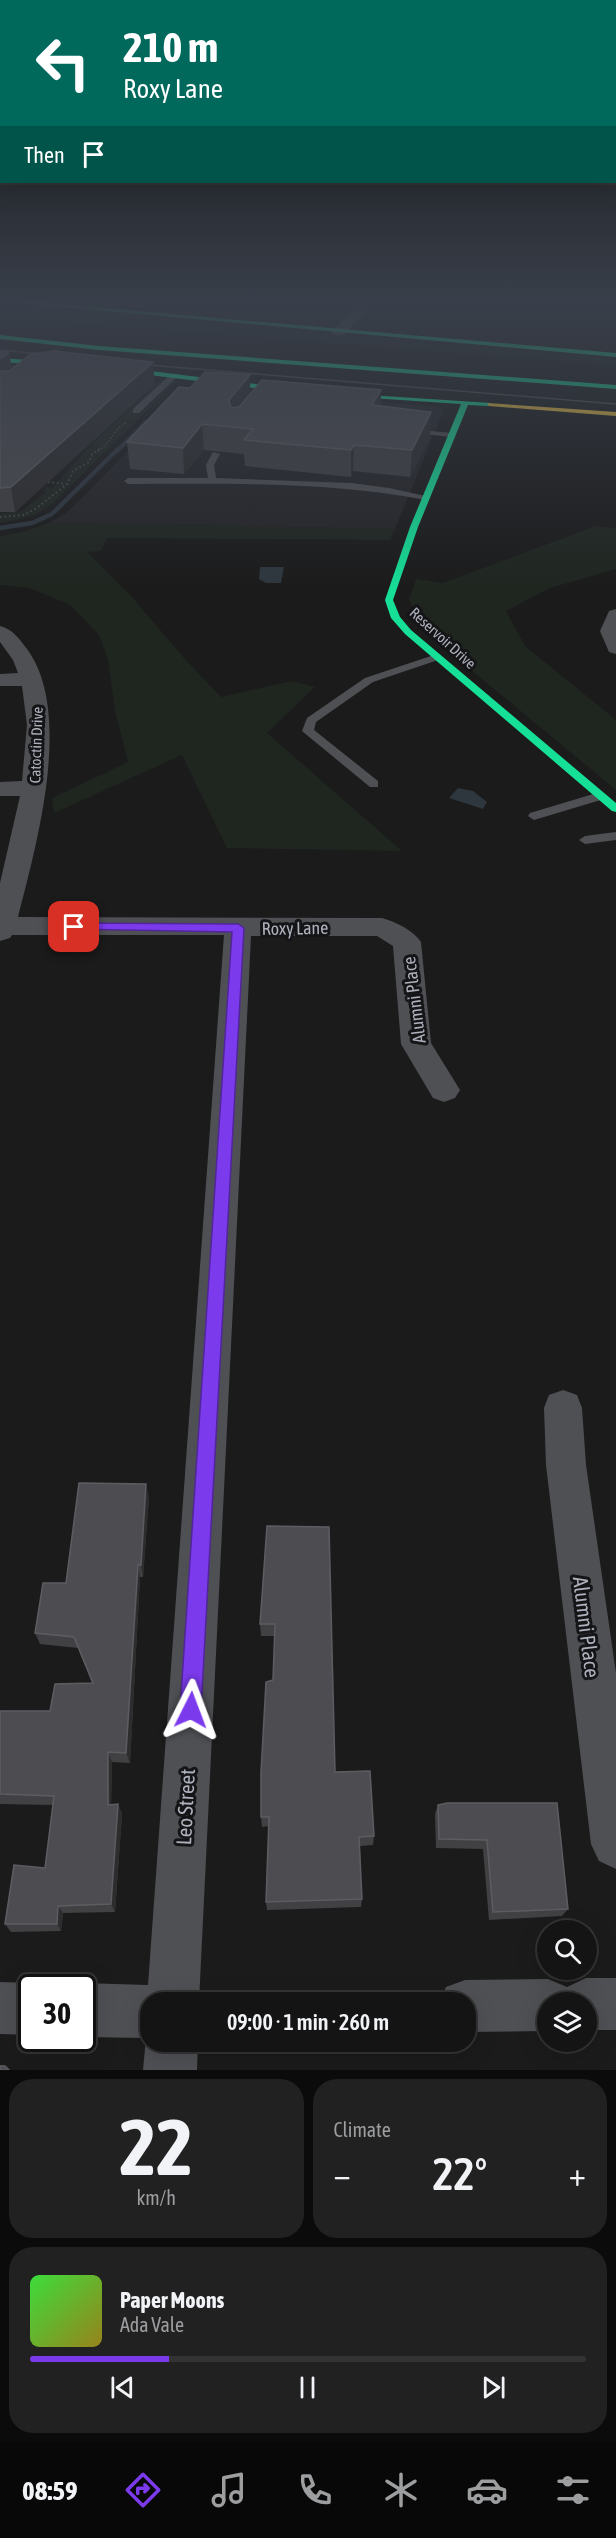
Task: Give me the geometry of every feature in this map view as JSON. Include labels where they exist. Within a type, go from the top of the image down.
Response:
[{"type":"main road","points":[[327,399],[396,405],[465,403],[616,414]]},
{"type":"main road","name":"Reservoir Drive","points":[[465,403],[426,497],[389,600],[399,622],[437,657],[616,809]]},
{"type":"street","points":[[616,615],[610,631],[616,648]]},
{"type":"street","name":"Catoctin Drive","points":[[1,929],[35,788],[38,701],[26,662],[2,633]]},
{"type":"street","points":[[0,680],[31,679]]},
{"type":"street","points":[[0,789],[35,788]]},
{"type":"street","name":"Roxy Lane","points":[[1,929],[372,927]]},
{"type":"street","name":"Alumni Place","points":[[372,927],[382,927],[407,942],[416,1044],[444,1090]]},
{"type":"street","name":"Leo Street","points":[[174,1992],[238,928]]},
{"type":"street","name":"Alumni Place","points":[[563,1408],[566,1465],[616,1844]]},
{"type":"street","points":[[597,2004],[616,2004]]},
{"type":"street","points":[[476,2007],[537,2005]]},
{"type":"street","points":[[0,2008],[18,2009]]},
{"type":"street","points":[[96,2010],[140,2012]]},
{"type":"street","points":[[170,2070],[171,2052]]},
{"type":"lane","points":[[136,411],[149,399]]},
{"type":"lane","points":[[144,403],[155,404]]},
{"type":"lane","points":[[423,432],[452,435]]},
{"type":"lane","points":[[215,480],[210,465],[216,453]]},
{"type":"lane","points":[[215,480],[219,464],[226,454]]},
{"type":"lane","points":[[128,481],[283,481],[394,490],[426,497]]},
{"type":"lane","points":[[374,784],[308,731],[311,720],[369,680],[437,657]]},
{"type":"lane","points":[[534,816],[600,796]]},
{"type":"lane","points":[[585,840],[616,836]]},
{"type":"path","points":[[0,517],[24,515],[34,511],[47,498],[67,484],[70,474],[89,462],[92,454],[107,445],[112,431],[132,418],[136,411]]},
{"type":"path","points":[[48,482],[67,484]]},
{"type":"shaded area","points":[[140,399],[159,399],[52,504],[34,515],[0,523],[0,514],[23,510],[46,492],[43,491],[46,487],[53,488],[86,450]]},
{"type":"shaded area","points":[[212,399],[332,399],[436,406],[444,410],[395,529],[49,523],[66,513],[78,502],[169,409]]},
{"type":"shaded area","points":[[49,523],[395,529],[390,540],[107,538],[101,551],[87,552],[132,597],[221,697],[292,681],[315,687],[267,733],[402,851],[227,848],[182,755],[54,813],[52,798],[128,762],[115,711],[108,659],[99,635],[70,605],[30,588],[0,585],[0,536],[23,532]]},
{"type":"shaded area","points":[[596,526],[616,528],[616,569],[550,588],[506,611],[525,646],[616,720],[616,790],[430,636],[409,600],[416,579],[443,583]]},
{"type":"shaded area","points":[[260,567],[284,567],[281,583],[266,583],[259,579]]},
{"type":"shaded area","points":[[458,788],[473,791],[487,802],[483,809],[449,798]]},
{"type":"building","points":[[0,399],[111,399],[11,487],[0,488]]},
{"type":"building","points":[[168,399],[230,399],[231,408],[239,407],[246,399],[376,399],[372,405],[431,412],[412,450],[354,445],[351,450],[244,440],[253,429],[202,424],[183,448],[127,442]]},
{"type":"building","points":[[79,1483],[146,1484],[141,1565],[138,1565],[126,1753],[108,1752],[108,1805],[118,1804],[111,1904],[58,1906],[57,1924],[5,1924],[14,1865],[45,1868],[54,1796],[0,1794],[0,1711],[50,1711],[55,1684],[93,1683],[74,1637],[35,1633],[43,1583],[66,1583]]},
{"type":"building","points":[[267,1526],[329,1527],[335,1772],[370,1771],[374,1836],[359,1837],[362,1899],[266,1902],[269,1817],[261,1817],[261,1772],[266,1682],[273,1680],[275,1624],[260,1624]]},
{"type":"building","points":[[447,1803],[557,1803],[568,1909],[493,1912],[487,1840],[439,1839],[438,1805]]},
{"type":"building","points":[[0,2066],[5,2066],[9,2070],[0,2070]]},
{"type":"waterway","points":[[117,451],[146,422]]},
{"type":"waterway","points":[[0,528],[32,523],[52,514],[118,449]]},
{"type":"tram line","points":[[551,399],[616,404]]},
{"type":"traffic: fast","points":[[399,399],[489,404]]},
{"type":"traffic: fast","points":[[465,403],[414,527],[389,600],[396,618],[408,632],[616,809]]},
{"type":"traffic: slow","points":[[489,404],[616,414]]},
{"type":"route","points":[[74,927],[238,928],[191,1710]]}]
